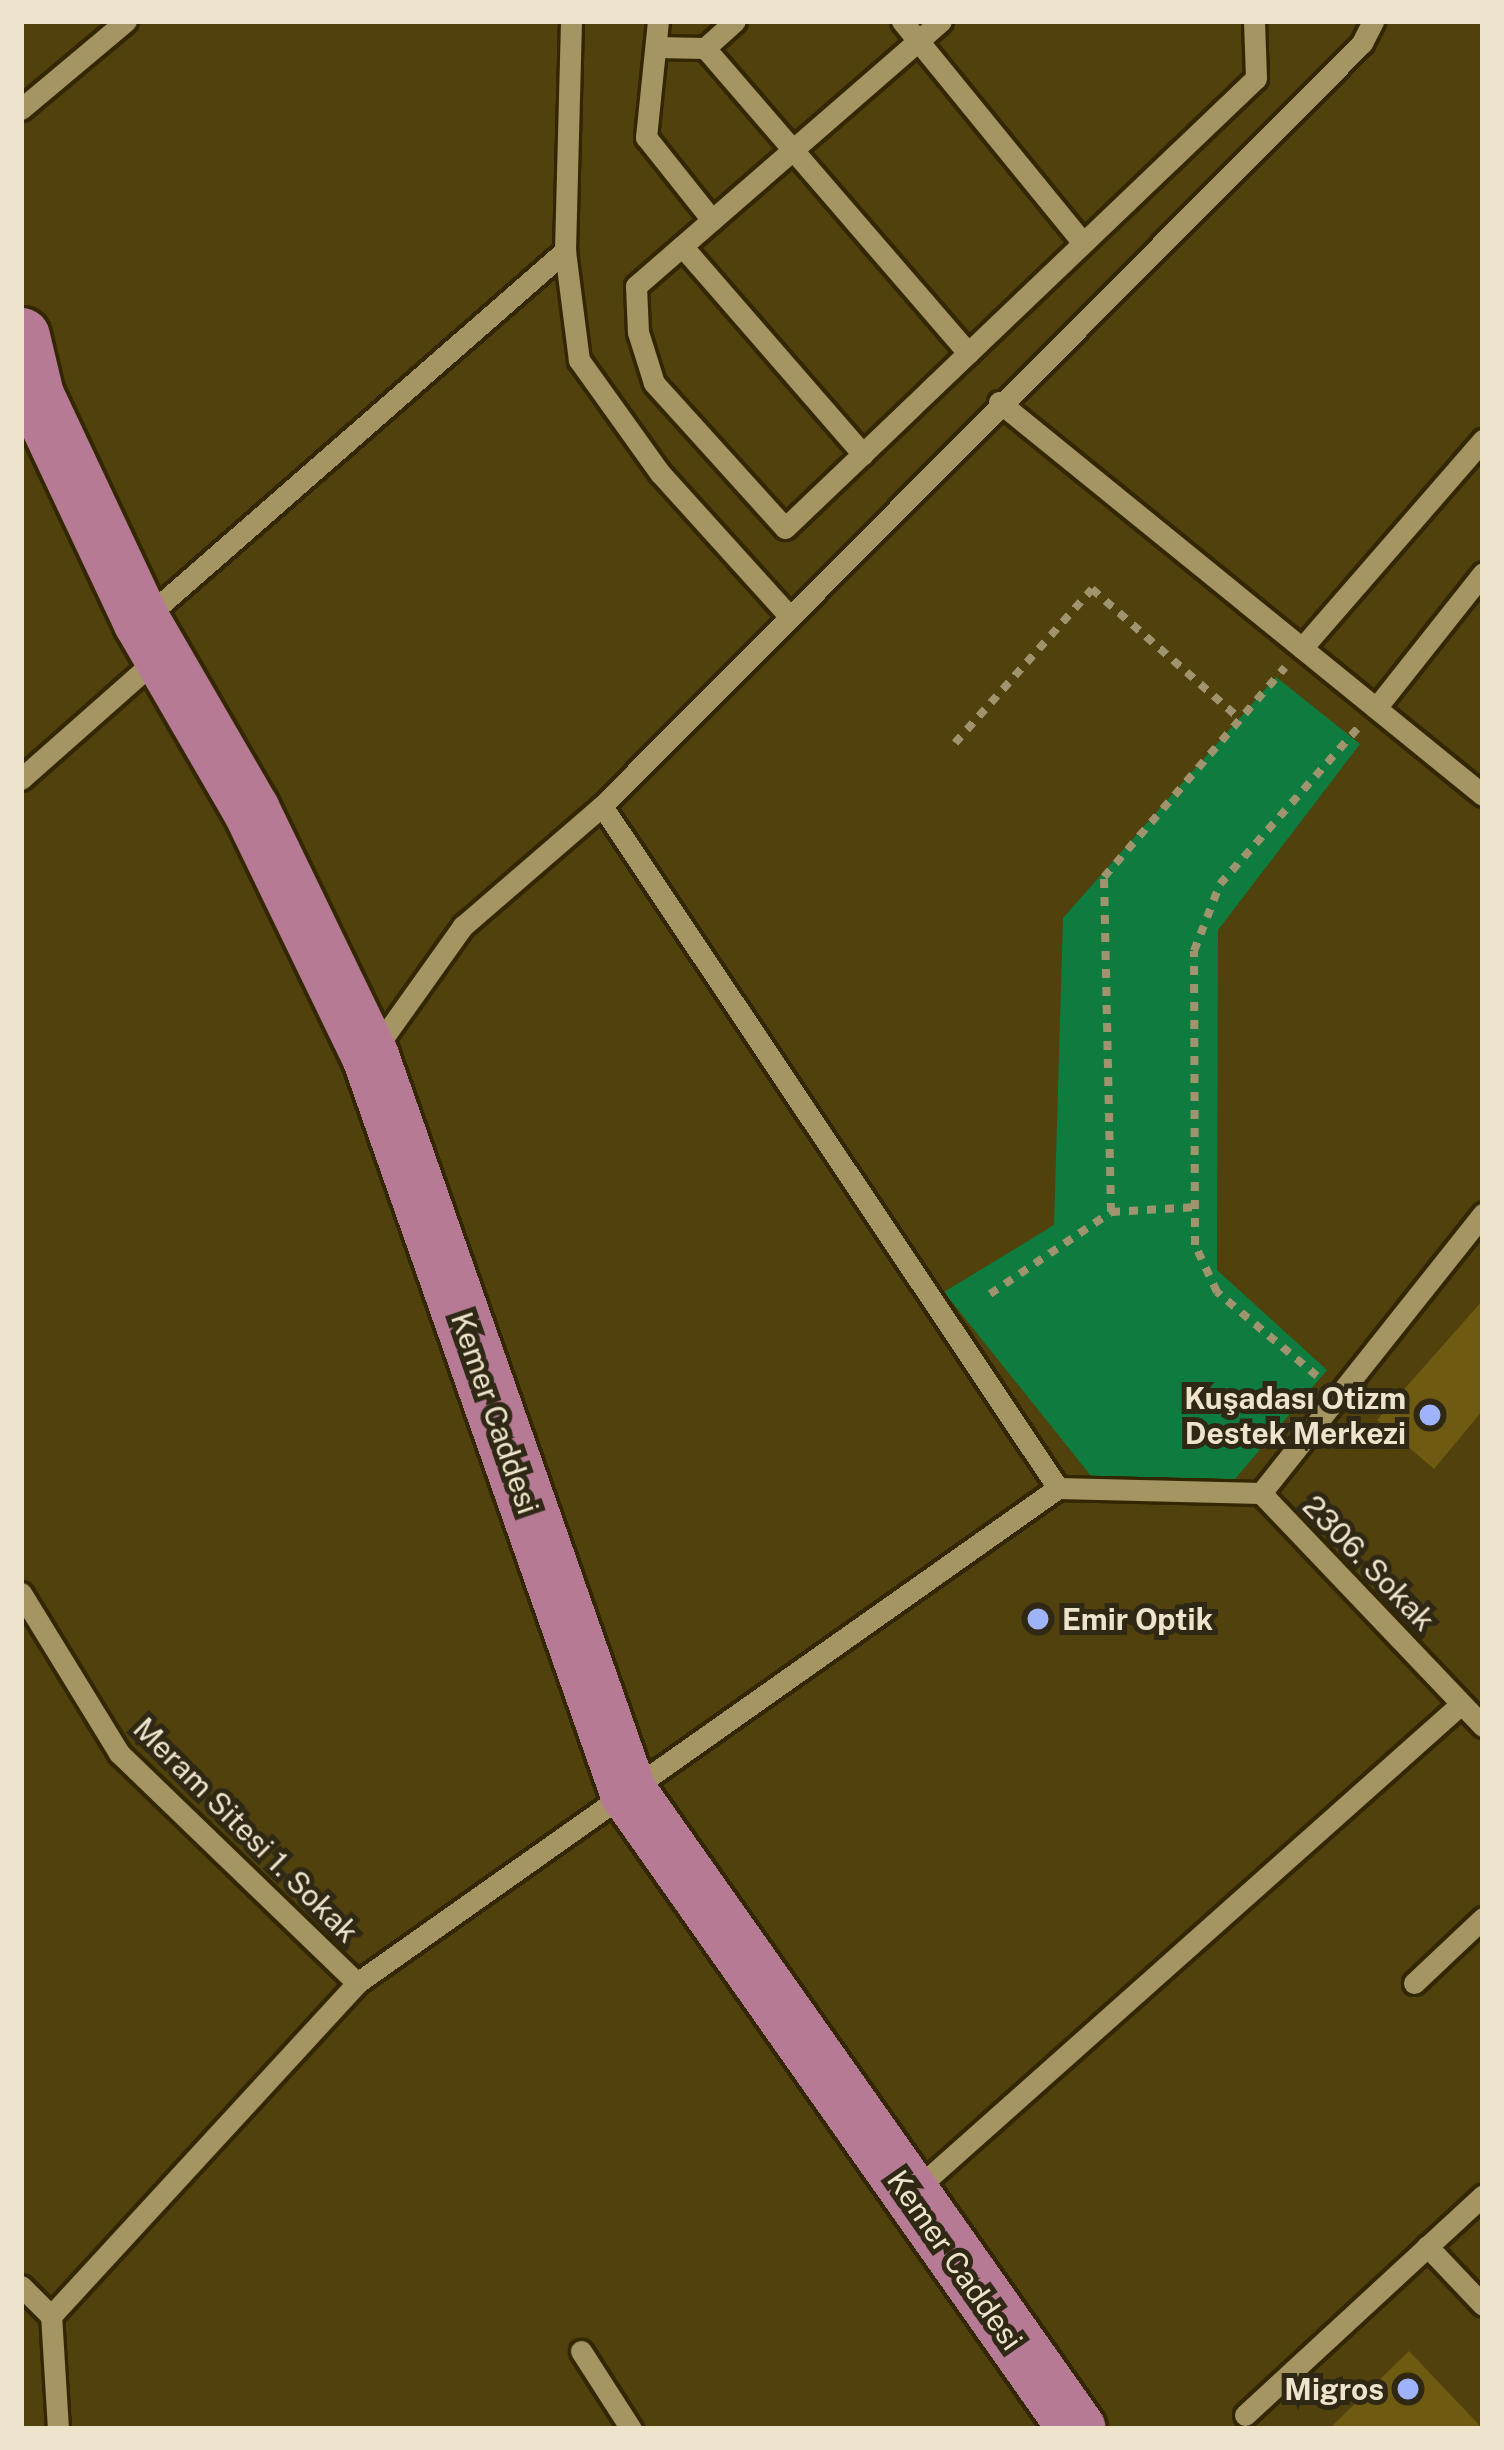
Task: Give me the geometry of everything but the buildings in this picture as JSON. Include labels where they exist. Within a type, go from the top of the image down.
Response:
[{"type":"main road","name":"Kemer Caddesi","points":[[21,336],[35,395],[151,639],[251,810],[370,1057],[628,1792],[1077,2429]]},
{"type":"street","points":[[21,109],[126,21]]},
{"type":"street","points":[[571,21],[565,251],[579,360],[660,473],[790,617]]},
{"type":"street","points":[[658,21],[646,137],[712,220]]},
{"type":"street","points":[[657,46],[705,48],[735,21]]},
{"type":"street","points":[[902,21],[1084,243]]},
{"type":"street","points":[[941,21],[636,286],[638,332],[654,383],[685,424],[784,529],[1256,78],[1254,21]]},
{"type":"street","points":[[370,1057],[464,926],[602,806],[999,402],[1362,43],[1373,21]]},
{"type":"street","points":[[705,48],[968,353]]},
{"type":"street","points":[[682,246],[863,454]]},
{"type":"street","points":[[21,779],[151,639],[565,251]]},
{"type":"street","points":[[999,402],[1483,795]]},
{"type":"street","points":[[1302,648],[1483,440]]},
{"type":"street","points":[[1376,708],[1483,573]]},
{"type":"street","points":[[602,806],[1058,1488]]},
{"type":"street","points":[[51,2316],[357,1983],[1058,1488],[1261,1493],[1483,1214]]},
{"type":"street","name":"2306. Sokak","points":[[1261,1493],[1483,1726]]},
{"type":"street","name":"Meram Sitesi 1. Sokak","points":[[21,1593],[119,1754],[357,1983]]},
{"type":"street","points":[[909,2196],[1461,1703]]},
{"type":"street","points":[[1414,1983],[1483,1918]]},
{"type":"street","points":[[1245,2414],[1483,2195]]},
{"type":"street","points":[[1427,2246],[1483,2305]]},
{"type":"street","points":[[21,2286],[51,2316],[58,2429]]},
{"type":"street","points":[[581,2351],[631,2429]]},
{"type":"path","points":[[955,743],[1092,589],[1240,719]]},
{"type":"path","points":[[1111,1211],[1099,895],[1104,877],[1302,648]]},
{"type":"path","points":[[1340,1394],[1217,1292],[1195,1245],[1194,950],[1220,884],[1376,708]]},
{"type":"path","points":[[990,1294],[1111,1211],[1197,1207]]},
{"type":"green space","points":[[1276,677],[1360,744],[1218,930],[1217,1270],[1327,1370],[1235,1479],[1091,1476],[944,1292],[1054,1225],[1063,918]]},
{"type":"place","name":"Kuşadası Otizm Destek Merkezi","points":[[1430,1415]]},
{"type":"place","name":"Emir Optik","points":[[1038,1619]]},
{"type":"place","name":"Migros","points":[[1408,2389]]}]
